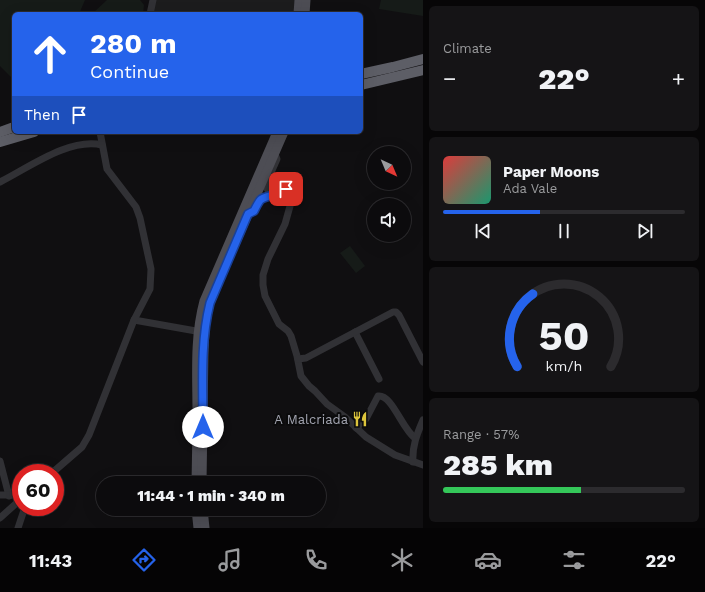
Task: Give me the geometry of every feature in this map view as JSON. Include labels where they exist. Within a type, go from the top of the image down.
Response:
[{"type":"highway","points":[[363,74],[423,59]]},
{"type":"highway","points":[[363,85],[423,70]]},
{"type":"highway","points":[[0,132],[12,128]]},
{"type":"highway","points":[[0,142],[27,134]]},
{"type":"main road","points":[[298,12],[299,0]]},
{"type":"main road","points":[[304,12],[306,0]]},
{"type":"main road","points":[[196,476],[197,349],[201,312],[208,290],[276,134]]},
{"type":"main road","points":[[202,476],[204,349],[206,319],[219,281],[283,134]]},
{"type":"main road","points":[[197,516],[198,528]]},
{"type":"main road","points":[[204,516],[205,528]]},
{"type":"street","points":[[150,12],[153,0]]},
{"type":"street","points":[[0,182],[57,152],[81,144],[94,143],[101,139],[107,169],[136,207],[140,218],[151,269],[150,289],[134,320],[89,435],[82,447],[62,464]]},
{"type":"street","points":[[271,194],[266,186],[277,159],[275,154]]},
{"type":"street","points":[[248,214],[254,211],[260,199],[283,189],[291,192],[292,199],[285,224],[268,259],[263,280],[263,291],[279,324],[288,331],[291,336],[298,359],[300,373],[305,382],[327,404],[345,417],[366,437],[394,455],[423,465]]},
{"type":"street","points":[[298,359],[306,358],[393,312],[396,312],[399,315],[423,362]]},
{"type":"street","points":[[134,320],[196,331]]},
{"type":"street","points":[[355,332],[379,379]]},
{"type":"street","points":[[356,428],[366,419],[378,396],[381,396],[387,398],[403,425],[415,438]]},
{"type":"street","points":[[413,462],[415,438],[423,420]]},
{"type":"street","points":[[0,461],[9,496]]},
{"type":"street","points":[[0,495],[12,496]]},
{"type":"street","points":[[0,518],[12,506]]},
{"type":"street","points":[[18,528],[22,516]]},
{"type":"shaded area","points":[[0,0],[85,0],[80,12],[12,12],[12,78],[0,66]]},
{"type":"shaded area","points":[[107,0],[140,0],[144,5],[143,12],[94,12]]},
{"type":"shaded area","points":[[155,0],[300,0],[298,12],[153,12]]},
{"type":"shaded area","points":[[381,0],[423,0],[423,16],[379,9]]},
{"type":"shaded area","points":[[350,246],[365,266],[356,273],[340,253]]},
{"type":"place","name":"A Malcriada","points":[[360,419]]},
{"type":"route","points":[[203,427],[204,349],[206,319],[210,303],[248,214],[254,211],[260,199],[264,196],[286,189]]}]
